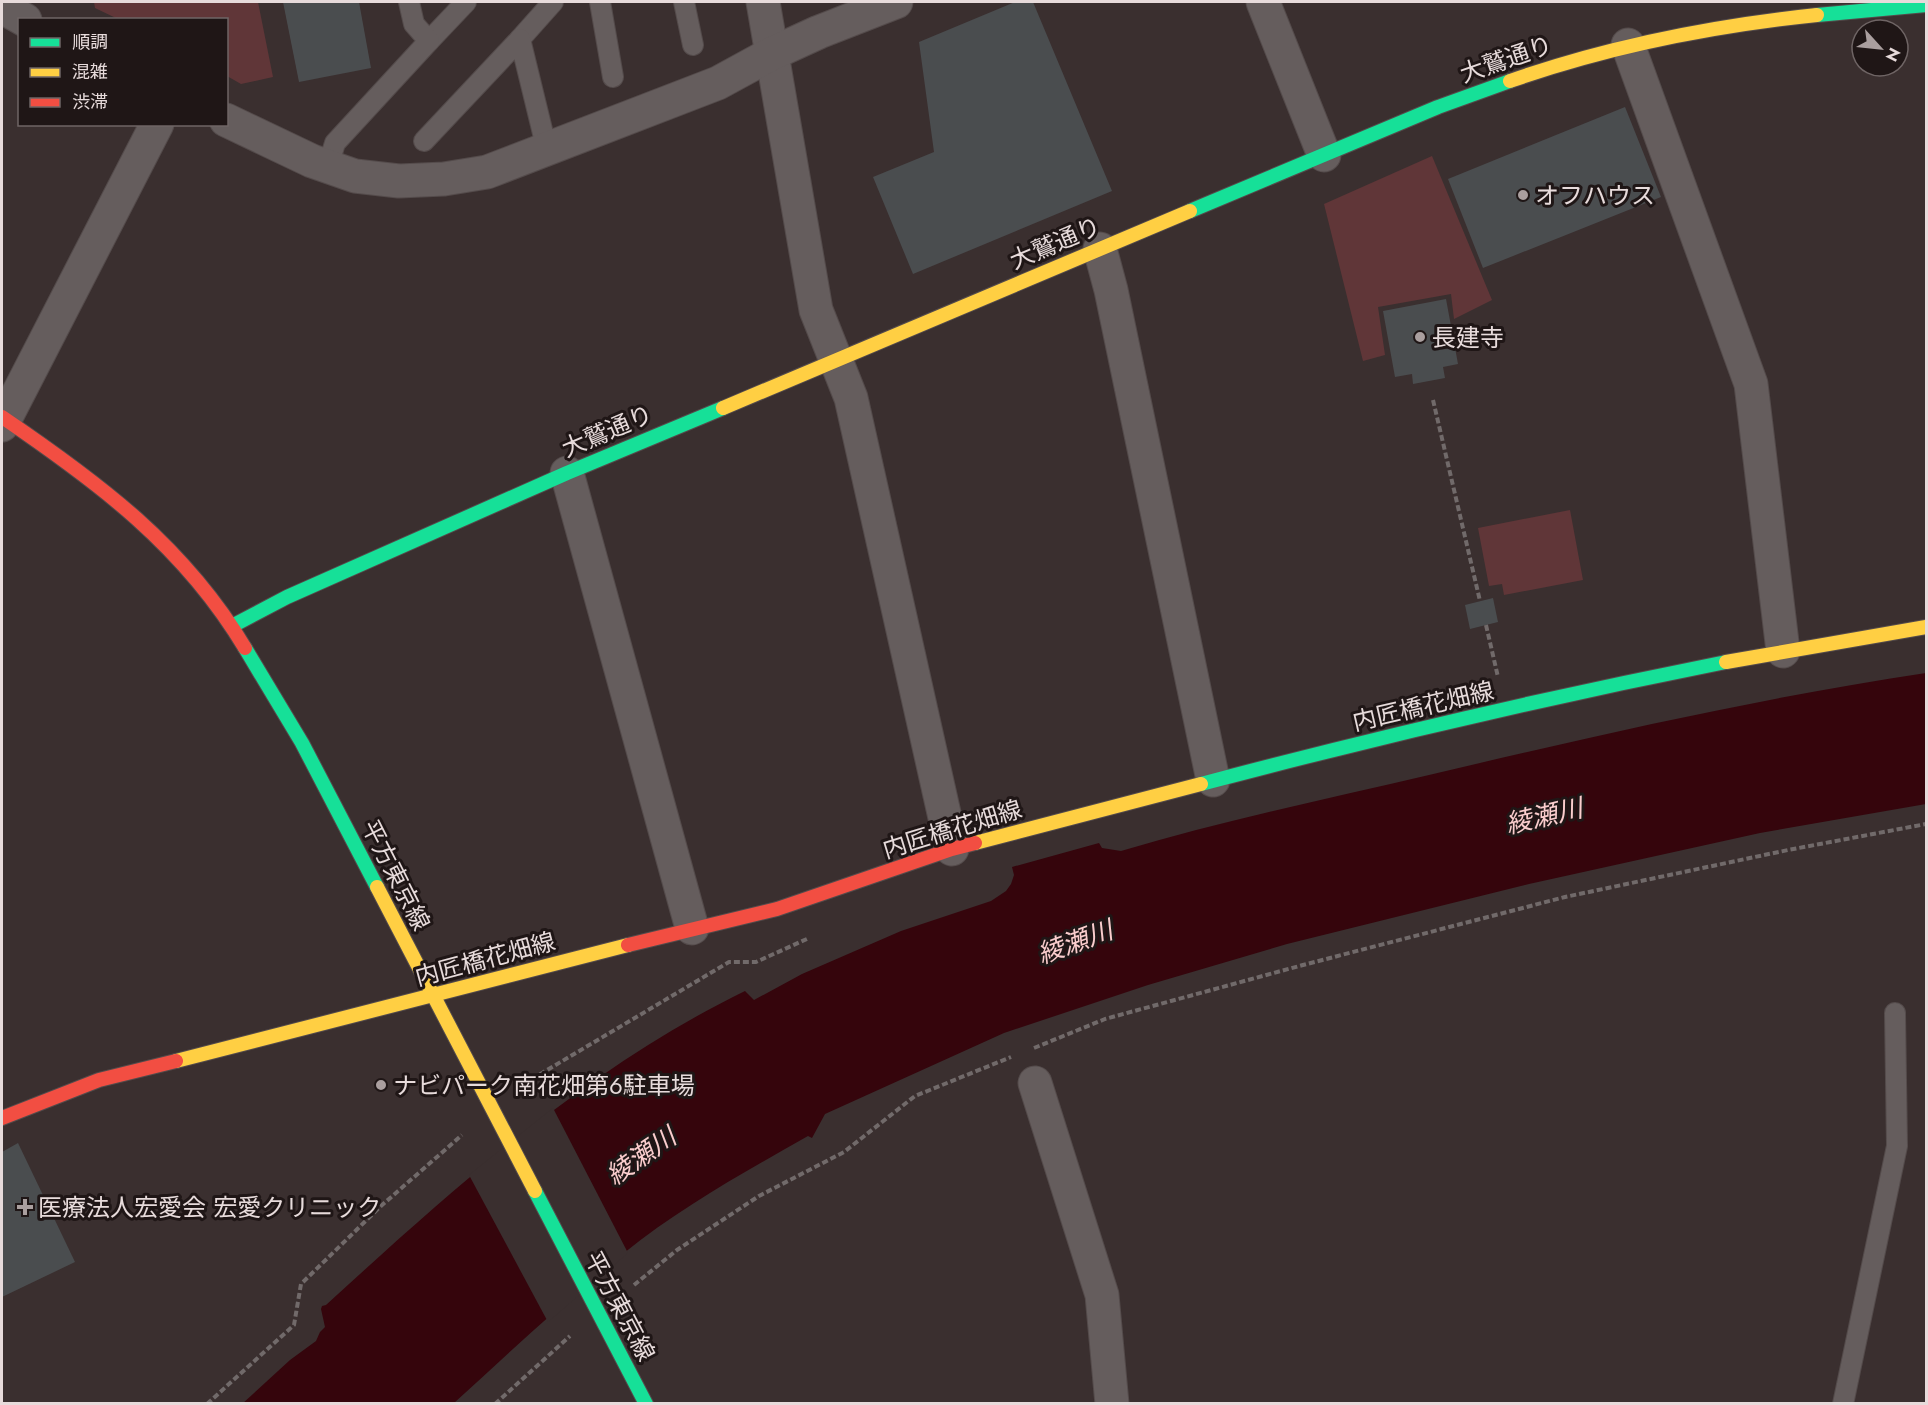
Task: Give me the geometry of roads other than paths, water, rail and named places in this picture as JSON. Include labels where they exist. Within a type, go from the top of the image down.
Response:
[{"type":"main road","name":"大鷲通り","points":[[232,626],[286,597],[567,472],[1324,154],[1502,83],[1566,62],[1683,33],[1827,14],[1926,4]]},
{"type":"main road","name":"平方東京線","points":[[3,420],[71,464],[132,514],[166,545],[201,583],[232,626],[302,743],[646,1404]]},
{"type":"main road","name":"内匠橋花畑線","points":[[3,1113],[99,1080],[263,1040],[692,928],[777,909],[952,849],[1213,780],[1642,679],[1783,651],[1926,627]]},
{"type":"street","points":[[763,2],[816,310],[851,398],[952,849]]},
{"type":"street","points":[[228,121],[312,161],[354,176],[399,181],[444,179],[487,172],[718,83],[771,54],[819,32],[896,2]]},
{"type":"street","points":[[1263,2],[1324,154]]},
{"type":"street","points":[[1628,45],[1751,384],[1783,651]]},
{"type":"street","points":[[3,420],[156,126]]},
{"type":"street","points":[[1100,249],[1111,290],[1213,780]]},
{"type":"street","points":[[567,472],[692,928]]},
{"type":"street","points":[[1035,1083],[1102,1294],[1112,1404]]},
{"type":"lane","points":[[409,2],[414,24],[429,41]]},
{"type":"lane","points":[[328,166],[335,143],[466,2]]},
{"type":"lane","points":[[424,141],[553,2]]},
{"type":"lane","points":[[600,2],[613,77]]},
{"type":"lane","points":[[684,2],[693,45]]},
{"type":"lane","points":[[520,39],[548,150]]},
{"type":"lane","points":[[1843,1404],[1897,1146],[1895,1013]]},
{"type":"water","name":"綾瀬川","points":[[1926,673],[1926,804],[1760,833],[1529,884],[1287,944],[1148,985],[1004,1033],[825,1114],[812,1138],[808,1136],[714,1191],[668,1220],[624,1253],[454,1403],[242,1404],[290,1360],[316,1341],[325,1327],[322,1306],[326,1305],[473,1175],[577,1093],[631,1056],[687,1022],[745,991],[754,1000],[802,974],[901,931],[991,901],[1006,891],[1011,884],[1014,875],[1012,867],[1099,843],[1102,848],[1121,851],[1274,811],[1553,746],[1801,694]]},
{"type":"place","name":"オフハウス","points":[[1523,195]]},
{"type":"place","name":"長建寺","points":[[1420,337]]},
{"type":"place","name":"ナビパーク南花畑第6駐車場","points":[[381,1085]]},
{"type":"place","name":"医療法人宏愛会 宏愛クリニック","points":[[25,1207]]}]
